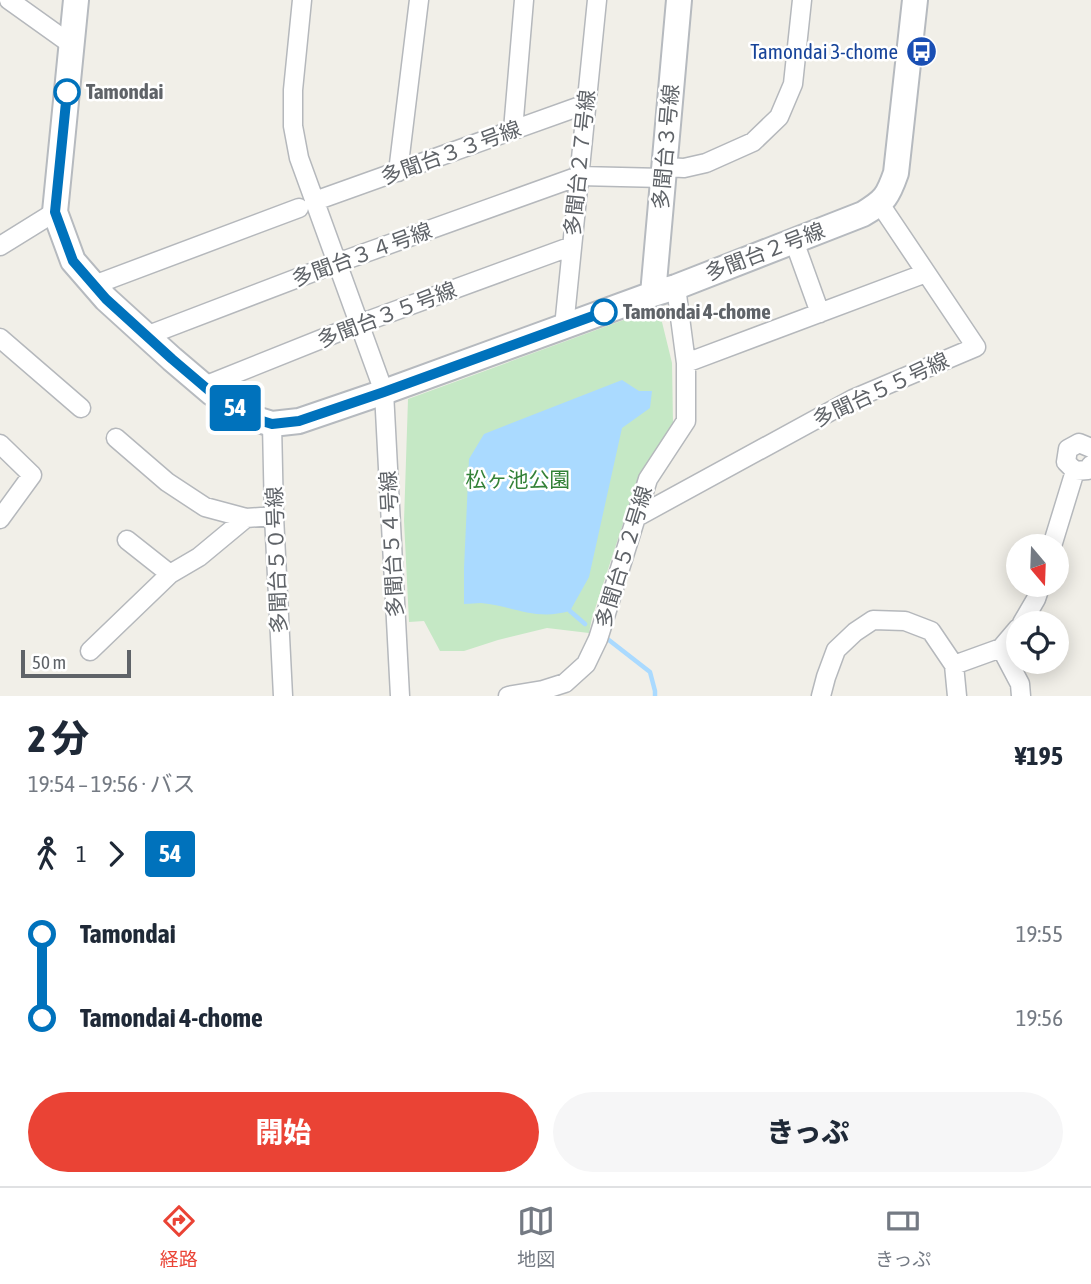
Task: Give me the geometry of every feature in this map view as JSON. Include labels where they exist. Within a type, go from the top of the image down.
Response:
[{"type":"street","points":[[9,0],[72,45]]},
{"type":"street","points":[[76,0],[55,212],[73,261],[106,299],[204,386],[249,417],[272,424]]},
{"type":"street","name":"多聞台５４号線","points":[[302,0],[292,127],[307,205],[337,263],[384,392],[400,696]]},
{"type":"street","points":[[398,172],[419,0]]},
{"type":"street","points":[[513,130],[524,0]]},
{"type":"street","name":"多聞台２７号線","points":[[564,327],[597,0]]},
{"type":"street","name":"多聞台３号線","points":[[653,293],[679,0]]},
{"type":"street","points":[[579,176],[664,173],[706,163],[753,142],[779,117],[793,83],[802,0]]},
{"type":"street","points":[[880,204],[889,192],[896,173],[915,0]]},
{"type":"street","name":"多聞台３３号線","points":[[94,285],[586,104]]},
{"type":"street","name":"多聞台３４号線","points":[[146,336],[337,263],[579,176]]},
{"type":"street","name":"多聞台２号線","points":[[272,424],[299,421],[653,293],[677,287],[863,214],[880,204]]},
{"type":"street","name":"多聞台５５号線","points":[[635,519],[853,399],[976,347],[880,204]]},
{"type":"street","points":[[0,246],[55,212]]},
{"type":"street","points":[[794,241],[820,313]]},
{"type":"street","name":"多聞台３５号線","points":[[204,386],[359,324],[572,246]]},
{"type":"street","points":[[686,363],[926,273]]},
{"type":"street","name":"多聞台５２号線","points":[[508,696],[565,683],[586,664],[598,639],[648,479],[685,421],[686,363],[677,287]]},
{"type":"street","points":[[0,338],[81,408]]},
{"type":"street","name":"多聞台５０号線","points":[[272,424],[283,696]]},
{"type":"street","points":[[116,438],[167,482],[205,507],[246,518],[274,516]]},
{"type":"street","points":[[1057,534],[1083,468],[1066,462],[1068,450],[1079,443],[1091,448]]},
{"type":"street","points":[[0,444],[32,475],[0,519]]},
{"type":"street","points":[[90,651],[170,574],[199,557],[246,518]]},
{"type":"street","points":[[127,540],[170,574]]},
{"type":"street","points":[[822,696],[836,650],[873,620],[905,621],[931,631],[954,664],[957,696]]},
{"type":"street","points":[[954,664],[1001,648],[1006,642]]},
{"type":"street","points":[[1001,648],[1020,684],[1021,696]]},
{"type":"green space","name":"松ヶ池公園","points":[[651,310],[662,322],[672,363],[673,423],[636,484],[589,633],[547,628],[464,651],[440,651],[424,621],[409,622],[404,521],[408,399]]},
{"type":"water","points":[[622,380],[639,391],[652,391],[650,408],[622,428],[589,577],[570,611],[535,614],[481,603],[464,604],[469,459],[484,434]]},
{"type":"waterway","points":[[570,611],[585,624]]},
{"type":"waterway","points":[[605,637],[650,672],[655,696]]},
{"type":"bus line","name":"54","points":[[67,92],[55,212],[73,261],[106,299],[172,359],[212,393],[249,417],[272,424],[299,421],[604,312]]},
{"type":"place","name":"Tamondai 3-chome","points":[[921,52]]},
{"type":"place","name":"Tamondai","points":[[67,92]]},
{"type":"place","name":"Tamondai 4-chome","points":[[604,312]]}]
